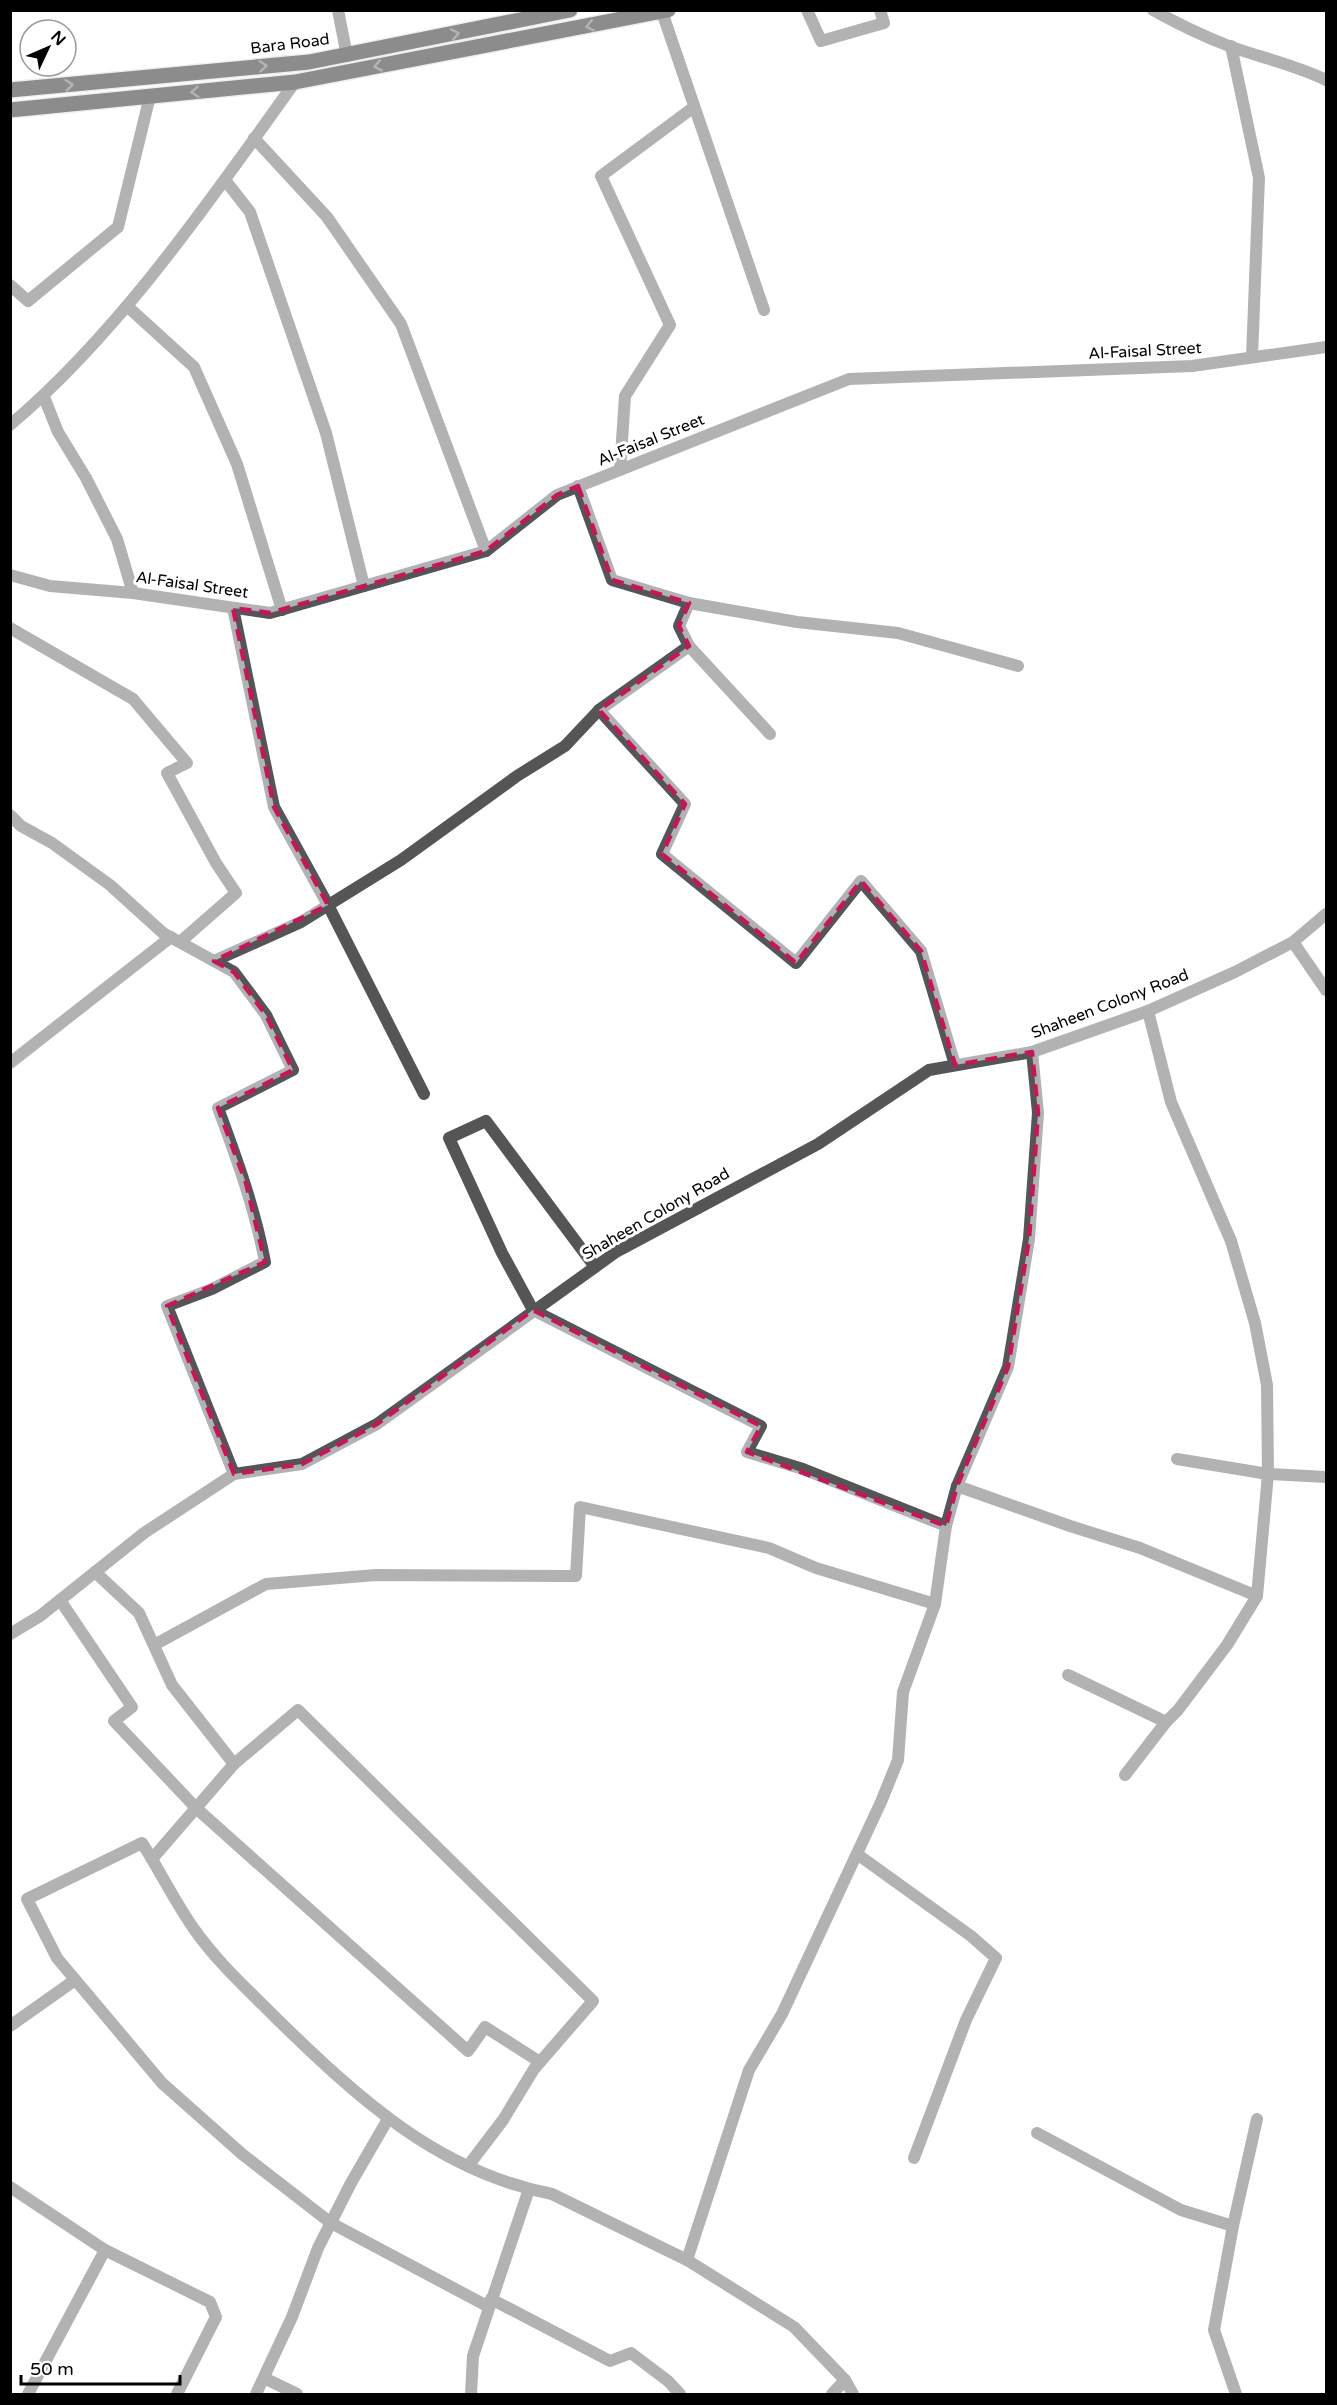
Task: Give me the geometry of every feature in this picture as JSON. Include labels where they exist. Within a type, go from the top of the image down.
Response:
[{"type":"main road","name":"Bara Road","points":[[10,90],[309,62],[570,10]]},
{"type":"main road","points":[[10,110],[295,82],[665,11]]},
{"type":"main road","points":[[295,82],[309,62]]},
{"type":"street","points":[[338,10],[346,56]]},
{"type":"street","points":[[807,10],[820,41],[884,23],[880,10]]},
{"type":"street","points":[[1153,10],[1185,27],[1231,46],[1308,71],[1326,80]]},
{"type":"street","points":[[665,11],[694,107],[764,310]]},
{"type":"street","points":[[1231,46],[1258,178],[1252,357]]},
{"type":"street","points":[[10,425],[44,397],[127,306],[225,180],[295,82]]},
{"type":"street","points":[[10,285],[28,301],[118,227],[150,96]]},
{"type":"street","points":[[620,470],[625,396],[670,325],[601,176],[694,107]]},
{"type":"street","points":[[254,138],[327,217],[401,324],[486,551]]},
{"type":"street","points":[[225,180],[250,212],[326,433],[364,586]]},
{"type":"street","points":[[127,306],[194,367],[237,464],[282,610]]},
{"type":"street","name":"Al-Faisal Street","points":[[10,575],[50,586],[133,593],[270,613],[486,551],[557,495],[849,379],[1192,366],[1326,347]]},
{"type":"street","points":[[44,397],[58,432],[86,478],[117,539],[133,593]]},
{"type":"street","points":[[578,486],[612,580],[689,603],[797,622],[898,633],[1018,666]]},
{"type":"street","points":[[689,603],[679,626],[689,646],[771,734]]},
{"type":"street","points":[[233,608],[274,807],[424,1094]]},
{"type":"street","points":[[10,628],[133,699],[188,763],[167,773],[216,863],[236,893],[10,1063]]},
{"type":"street","points":[[214,961],[301,922],[400,860],[517,776],[565,746],[599,710],[689,646]]},
{"type":"street","points":[[599,710],[685,804],[662,854],[795,963],[861,881],[921,951],[956,1065]]},
{"type":"street","points":[[10,815],[21,826],[52,843],[110,885],[175,940],[234,972],[266,1016],[292,1070],[218,1108],[246,1183],[265,1262],[212,1289],[167,1306],[234,1474]]},
{"type":"street","name":"Shaheen Colony Road","points":[[10,1634],[40,1616],[144,1533],[234,1474],[302,1464],[377,1424],[533,1310],[625,1247],[818,1144],[929,1070],[1032,1052],[1148,1011],[1235,972],[1293,942],[1326,914]]},
{"type":"street","points":[[1293,942],[1326,990]]},
{"type":"street","points":[[1125,1775],[1227,1646],[1257,1596],[1268,1474],[1267,1385],[1255,1323],[1231,1241],[1171,1102],[1148,1011]]},
{"type":"street","points":[[687,2260],[749,2070],[782,2014],[882,1802],[898,1760],[903,1692],[935,1605],[946,1526],[957,1486],[1008,1367],[1030,1228],[1038,1113],[1032,1052]]},
{"type":"street","points":[[595,1267],[486,1121],[449,1138],[502,1253],[533,1310],[761,1426],[747,1452],[803,1469],[946,1526]]},
{"type":"street","points":[[1177,1459],[1268,1474],[1326,1477]]},
{"type":"street","points":[[957,1486],[1140,1548],[1257,1596]]},
{"type":"street","points":[[154,1645],[266,1584],[376,1575],[576,1576],[579,1507],[769,1548],[816,1568],[935,1605]]},
{"type":"street","points":[[94,1572],[139,1613],[172,1685],[234,1764]]},
{"type":"street","points":[[60,1600],[132,1707],[114,1721],[196,1808],[468,2051],[485,2027],[540,2062]]},
{"type":"street","points":[[1068,1675],[1166,1722]]},
{"type":"street","points":[[152,1858],[234,1764],[298,1710],[592,2001],[540,2062],[503,2120],[468,2166]]},
{"type":"street","points":[[680,2394],[668,2381],[630,2353],[610,2361],[331,2223],[242,2154],[162,2083],[57,1958],[27,1899],[142,1843],[195,1929],[245,1987],[352,2090],[388,2120],[450,2159],[529,2189],[552,2194],[687,2260],[794,2327],[845,2380],[853,2394]]},
{"type":"street","points":[[857,1854],[971,1936],[996,1958],[966,2020],[914,2158]]},
{"type":"street","points":[[10,2026],[75,1980]]},
{"type":"street","points":[[1236,2394],[1214,2330],[1233,2226],[1257,2119]]},
{"type":"street","points":[[256,2394],[292,2317],[318,2248],[351,2183],[388,2120]]},
{"type":"street","points":[[1037,2133],[1181,2210],[1233,2226]]},
{"type":"street","points":[[10,2187],[105,2250],[210,2302],[216,2310],[216,2317],[177,2394]]},
{"type":"street","points":[[473,2394],[473,2356],[529,2189]]},
{"type":"street","points":[[28,2394],[105,2250]]},
{"type":"street","points":[[264,2378],[297,2394]]},
{"type":"street","points":[[832,2394],[845,2380]]},
{"type":"highlighted area","points":[[578,486],[612,580],[689,603],[679,626],[689,646],[599,710],[685,804],[662,854],[796,963],[861,881],[921,951],[955,1065],[1032,1052],[1038,1113],[1029,1239],[1008,1367],[957,1486],[946,1526],[747,1452],[761,1426],[533,1310],[377,1424],[302,1464],[234,1474],[167,1306],[265,1262],[246,1183],[218,1108],[293,1070],[266,1015],[234,972],[214,961],[328,905],[274,807],[233,608],[270,613],[486,551],[557,495]]}]
